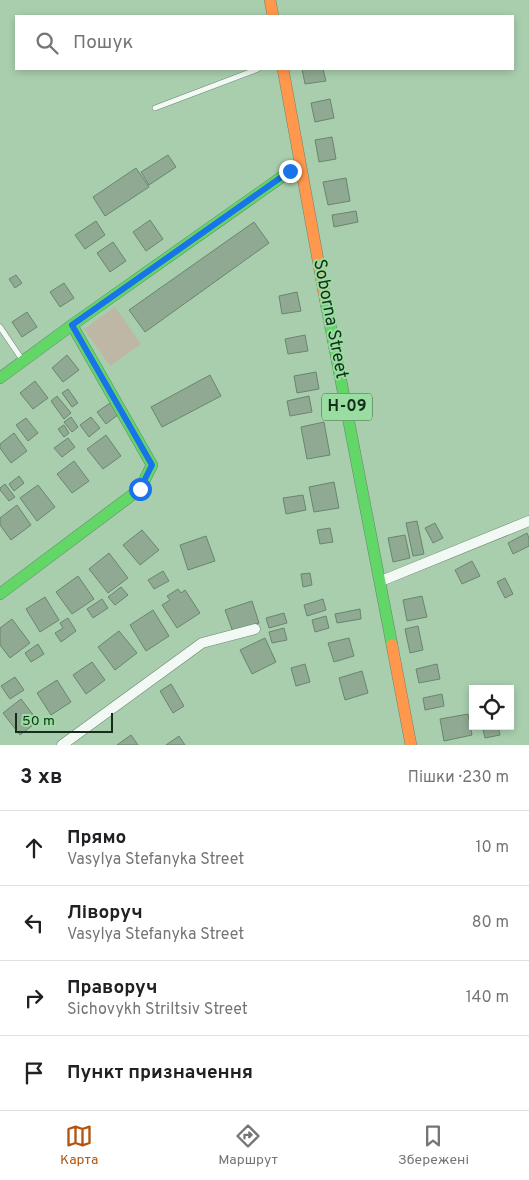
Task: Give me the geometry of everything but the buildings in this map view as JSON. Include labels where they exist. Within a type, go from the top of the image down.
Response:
[{"type":"street","points":[[270,0],[273,15]]},
{"type":"street","name":"Soborna Street","points":[[283,70],[411,745]]},
{"type":"street","points":[[0,378],[300,164]]},
{"type":"street","points":[[0,594],[140,489],[152,465],[72,325]]},
{"type":"street","points":[[381,581],[529,521]]},
{"type":"street","points":[[62,745],[202,643],[256,629]]},
{"type":"lane","points":[[155,108],[255,70]]},
{"type":"lane","points":[[0,327],[23,361]]},
{"type":"shaded area","points":[[115,307],[141,344],[110,366],[84,329]]},
{"type":"traffic: fast","points":[[0,378],[300,164]]},
{"type":"traffic: fast","points":[[325,298],[392,645]]},
{"type":"traffic: fast","points":[[0,594],[140,489],[152,465],[72,325]]},
{"type":"traffic: slow","points":[[270,0],[273,15]]},
{"type":"traffic: slow","points":[[283,70],[325,298]]},
{"type":"traffic: slow","points":[[392,645],[411,745]]},
{"type":"route","points":[[140,489],[152,465],[72,325],[290,171]]}]
